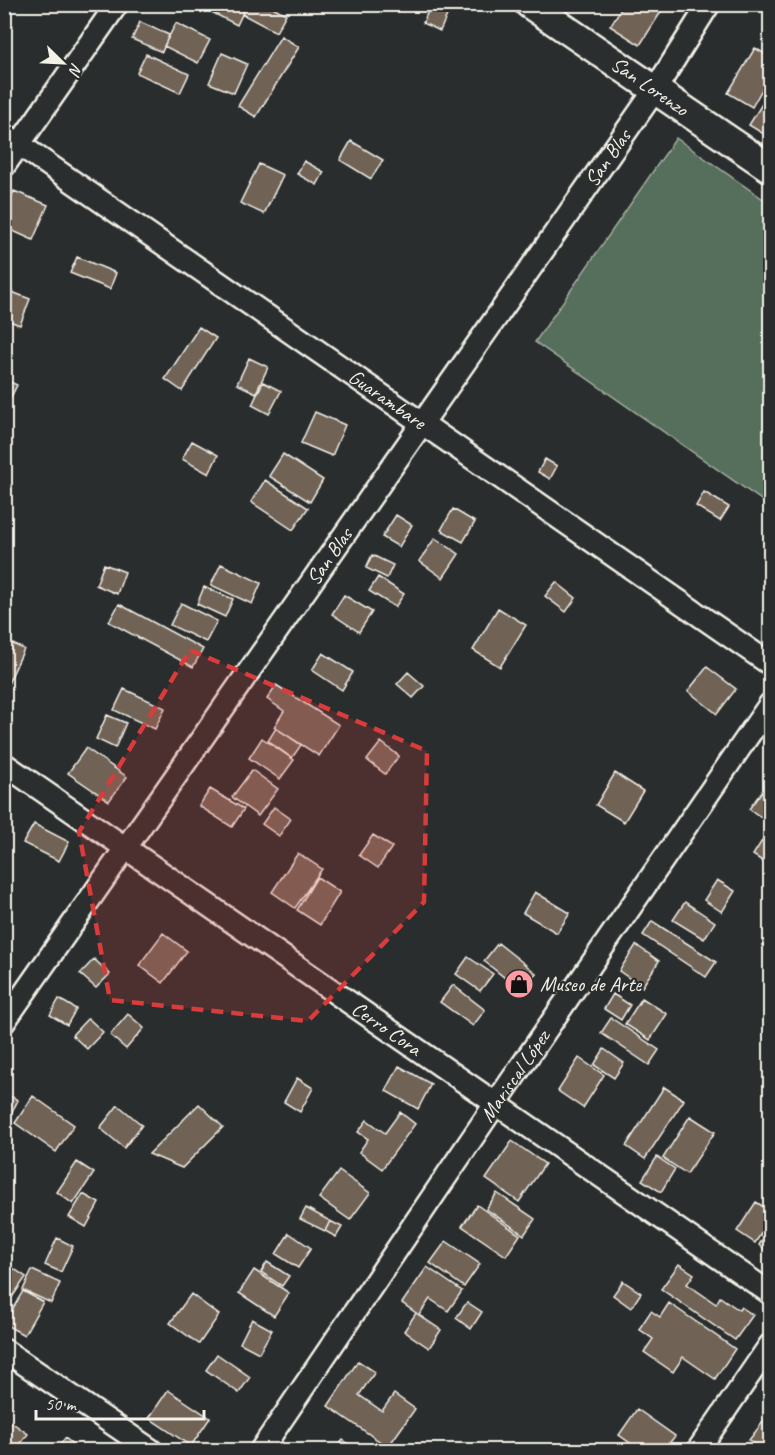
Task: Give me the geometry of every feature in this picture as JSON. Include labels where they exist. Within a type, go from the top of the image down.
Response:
[{"type":"street","points":[[4,166],[12,139],[117,4]]},
{"type":"street","name":"San Lorenzo","points":[[529,4],[771,168]]},
{"type":"street","name":"San Blas","points":[[4,1022],[655,90],[709,4]]},
{"type":"street","name":"Guarambare","points":[[12,139],[771,663]]},
{"type":"street","name":"Mariscal López","points":[[261,1450],[496,1103],[771,704]]},
{"type":"street","name":"Cerro Cora","points":[[4,764],[771,1293]]},
{"type":"street","points":[[698,1450],[771,1345]]},
{"type":"street","points":[[4,1350],[151,1450]]},
{"type":"highlighted area","points":[[190,650],[427,751],[424,902],[308,1021],[110,1000],[79,832]]},
{"type":"green space","points":[[676,138],[770,204],[770,506],[535,342]]},
{"type":"building","points":[[213,4],[247,4],[237,25],[209,11]]},
{"type":"building","points":[[247,4],[267,4],[286,14],[276,32],[242,14]]},
{"type":"building","points":[[431,4],[452,4],[440,31],[423,23]]},
{"type":"building","points":[[624,4],[666,4],[640,45],[610,26]]},
{"type":"building","points":[[140,22],[169,35],[162,52],[132,39]]},
{"type":"building","points":[[176,23],[210,40],[198,63],[164,46]]},
{"type":"building","points":[[281,36],[299,47],[256,117],[238,106]]},
{"type":"building","points":[[755,48],[770,57],[770,75],[752,107],[728,93]]},
{"type":"building","points":[[222,53],[247,64],[234,93],[209,83]]},
{"type":"building","points":[[146,54],[189,74],[180,93],[137,73]]},
{"type":"building","points":[[770,91],[770,138],[749,125]]},
{"type":"building","points":[[351,141],[383,160],[371,179],[340,160]]},
{"type":"building","points":[[304,161],[324,172],[317,185],[297,174]]},
{"type":"building","points":[[259,164],[283,175],[264,214],[240,203]]},
{"type":"building","points":[[14,191],[48,205],[33,240],[4,227],[4,213]]},
{"type":"building","points":[[77,257],[116,273],[110,289],[70,273]]},
{"type":"building","points":[[4,289],[30,299],[20,325],[4,319]]},
{"type":"building","points":[[199,327],[216,338],[182,391],[165,379]]},
{"type":"building","points":[[249,358],[268,367],[256,393],[237,384]]},
{"type":"building","points":[[4,379],[17,385],[6,407],[4,406]]},
{"type":"building","points":[[263,382],[281,391],[269,414],[252,405]]},
{"type":"building","points":[[315,412],[345,425],[332,456],[301,443]]},
{"type":"building","points":[[192,441],[218,455],[209,474],[182,459]]},
{"type":"building","points":[[283,454],[323,480],[310,502],[269,476]]},
{"type":"building","points":[[545,459],[557,466],[550,479],[538,472]]},
{"type":"building","points":[[265,480],[308,508],[293,530],[251,502]]},
{"type":"building","points":[[704,492],[729,507],[720,521],[696,506]]},
{"type":"building","points":[[453,509],[475,522],[463,542],[441,530]]},
{"type":"building","points":[[396,515],[412,525],[399,547],[382,537]]},
{"type":"building","points":[[435,538],[459,554],[443,578],[419,561]]},
{"type":"building","points":[[372,555],[393,565],[387,578],[366,568]]},
{"type":"building","points":[[104,564],[125,572],[117,594],[96,585]]},
{"type":"building","points":[[221,564],[261,583],[252,604],[211,585]]},
{"type":"building","points":[[378,577],[404,594],[395,607],[369,591]]},
{"type":"building","points":[[556,582],[576,598],[566,612],[545,596]]},
{"type":"building","points":[[204,587],[233,599],[225,617],[197,604]]},
{"type":"building","points":[[344,595],[372,612],[359,632],[332,614]]},
{"type":"building","points":[[181,603],[217,621],[206,642],[170,625]]},
{"type":"building","points":[[119,604],[203,649],[193,667],[109,622]]},
{"type":"building","points":[[498,608],[526,625],[500,667],[473,650]]},
{"type":"building","points":[[4,640],[24,649],[6,688],[4,687]]},
{"type":"building","points":[[323,653],[353,672],[342,690],[312,670]]},
{"type":"building","points":[[707,667],[736,689],[717,714],[688,691]]},
{"type":"building","points":[[408,672],[424,686],[413,698],[397,684]]},
{"type":"building","points":[[276,685],[339,725],[319,756],[274,727],[284,711],[267,699]]},
{"type":"building","points":[[124,689],[165,708],[155,729],[114,710]]},
{"type":"building","points":[[107,715],[126,723],[115,748],[96,739]]},
{"type":"building","points":[[276,728],[301,745],[292,758],[268,741]]},
{"type":"building","points":[[262,738],[294,760],[280,779],[249,758]]},
{"type":"building","points":[[381,742],[399,756],[385,774],[367,760]]},
{"type":"building","points":[[86,748],[127,777],[109,801],[68,773]]},
{"type":"building","points":[[252,770],[278,789],[258,816],[232,797]]},
{"type":"building","points":[[615,773],[643,791],[624,822],[596,805]]},
{"type":"building","points":[[210,789],[244,809],[232,827],[199,806]]},
{"type":"building","points":[[762,791],[770,796],[770,823],[749,809]]},
{"type":"building","points":[[274,807],[291,819],[279,836],[262,824]]},
{"type":"building","points":[[34,824],[69,842],[59,861],[23,843]]},
{"type":"building","points":[[373,835],[392,847],[378,868],[359,855]]},
{"type":"building","points":[[765,836],[770,840],[770,866],[753,855]]},
{"type":"building","points":[[298,853],[322,869],[295,908],[272,892]]},
{"type":"building","points":[[317,877],[340,892],[320,925],[297,910]]},
{"type":"building","points":[[717,880],[735,891],[722,912],[704,900]]},
{"type":"building","points":[[535,892],[570,913],[557,933],[523,913]]},
{"type":"building","points":[[685,902],[715,922],[704,939],[673,920]]},
{"type":"building","points":[[652,921],[716,962],[706,977],[643,935]]},
{"type":"building","points":[[163,933],[187,951],[163,983],[139,965]]},
{"type":"building","points":[[498,943],[536,973],[521,991],[484,961]]},
{"type":"building","points":[[636,945],[659,961],[642,987],[619,971]]},
{"type":"building","points":[[468,957],[493,974],[480,991],[456,974]]},
{"type":"building","points":[[94,959],[110,974],[96,988],[80,974]]},
{"type":"building","points":[[453,985],[485,1010],[473,1026],[440,1002]]},
{"type":"building","points":[[613,994],[630,1005],[621,1020],[604,1009]]},
{"type":"building","points":[[642,998],[667,1014],[650,1040],[625,1024]]},
{"type":"building","points":[[59,999],[76,1009],[67,1025],[50,1015]]},
{"type":"building","points":[[128,1014],[144,1028],[126,1049],[110,1035]]},
{"type":"building","points":[[88,1018],[103,1032],[87,1049],[72,1035]]},
{"type":"building","points":[[611,1018],[659,1050],[649,1065],[601,1033]]},
{"type":"building","points":[[604,1049],[624,1063],[614,1078],[594,1065]]},
{"type":"building","points":[[579,1058],[604,1075],[583,1108],[558,1091]]},
{"type":"building","points":[[399,1066],[431,1084],[418,1109],[386,1091]]},
{"type":"building","points":[[297,1078],[313,1088],[300,1112],[284,1102]]},
{"type":"building","points":[[664,1087],[684,1100],[645,1159],[626,1146]]},
{"type":"building","points":[[4,1093],[18,1100],[10,1116],[4,1113]]},
{"type":"building","points":[[33,1096],[74,1125],[56,1152],[15,1123]]},
{"type":"building","points":[[199,1104],[223,1127],[182,1168],[149,1154]]},
{"type":"building","points":[[118,1105],[142,1125],[124,1148],[100,1128]]},
{"type":"building","points":[[400,1112],[415,1124],[382,1169],[359,1152],[368,1139],[358,1132],[367,1120],[385,1133]]},
{"type":"building","points":[[690,1116],[715,1132],[687,1174],[663,1158]]},
{"type":"building","points":[[512,1141],[545,1164],[519,1202],[486,1179]]},
{"type":"building","points":[[657,1157],[675,1169],[661,1192],[642,1180]]},
{"type":"building","points":[[77,1162],[94,1173],[73,1204],[57,1192]]},
{"type":"building","points":[[339,1171],[370,1193],[350,1220],[319,1198]]},
{"type":"building","points":[[497,1193],[535,1219],[524,1235],[486,1209]]},
{"type":"building","points":[[83,1194],[99,1203],[86,1227],[69,1217]]},
{"type":"building","points":[[756,1202],[770,1211],[770,1220],[755,1243],[737,1231]]},
{"type":"building","points":[[477,1205],[520,1235],[506,1256],[462,1226]]},
{"type":"building","points":[[306,1208],[330,1221],[325,1231],[300,1219]]},
{"type":"building","points":[[330,1221],[342,1227],[336,1237],[325,1231]]},
{"type":"building","points":[[770,1227],[770,1253],[759,1245]]},
{"type":"building","points":[[289,1233],[311,1248],[298,1268],[276,1254]]},
{"type":"building","points":[[57,1238],[73,1246],[61,1272],[45,1265]]},
{"type":"building","points":[[446,1241],[480,1264],[464,1287],[430,1263]]},
{"type":"building","points":[[4,1262],[26,1277],[4,1309]]},
{"type":"building","points":[[267,1262],[289,1276],[282,1286],[261,1272]]},
{"type":"building","points":[[679,1264],[694,1274],[687,1284],[716,1304],[720,1297],[739,1310],[741,1307],[753,1315],[735,1340],[661,1289]]},
{"type":"building","points":[[427,1267],[462,1291],[448,1311],[430,1299],[419,1315],[402,1303]]},
{"type":"building","points":[[32,1270],[60,1283],[51,1303],[23,1290]]},
{"type":"building","points":[[254,1270],[289,1293],[274,1316],[239,1293]]},
{"type":"building","points":[[623,1281],[641,1293],[631,1308],[613,1295]]},
{"type":"building","points":[[23,1291],[43,1302],[24,1335],[4,1324]]},
{"type":"building","points":[[191,1294],[219,1315],[199,1344],[170,1323]]},
{"type":"building","points":[[467,1302],[482,1312],[471,1329],[456,1318]]},
{"type":"building","points":[[669,1303],[735,1349],[715,1379],[683,1357],[673,1372],[644,1352],[653,1339],[639,1329],[651,1311],[660,1317]]},
{"type":"building","points":[[416,1313],[441,1330],[429,1348],[404,1331]]},
{"type":"building","points":[[252,1319],[272,1330],[259,1353],[240,1343]]},
{"type":"building","points":[[217,1354],[250,1377],[239,1393],[206,1370]]},
{"type":"building","points":[[358,1361],[375,1372],[359,1395],[382,1411],[394,1394],[415,1409],[388,1447],[328,1406]]},
{"type":"building","points":[[168,1390],[210,1418],[191,1446],[149,1418]]},
{"type":"building","points":[[637,1409],[675,1436],[664,1450],[635,1450],[637,1448],[619,1435]]},
{"type":"building","points":[[4,1417],[28,1434],[16,1450],[4,1450]]},
{"type":"building","points":[[766,1418],[770,1422],[770,1450],[763,1450],[749,1440]]},
{"type":"building","points":[[65,1438],[78,1448],[76,1450],[56,1450]]},
{"type":"building","points":[[343,1440],[358,1450],[335,1450]]},
{"type":"place","name":"Museo de Arte","points":[[519,984]]}]
